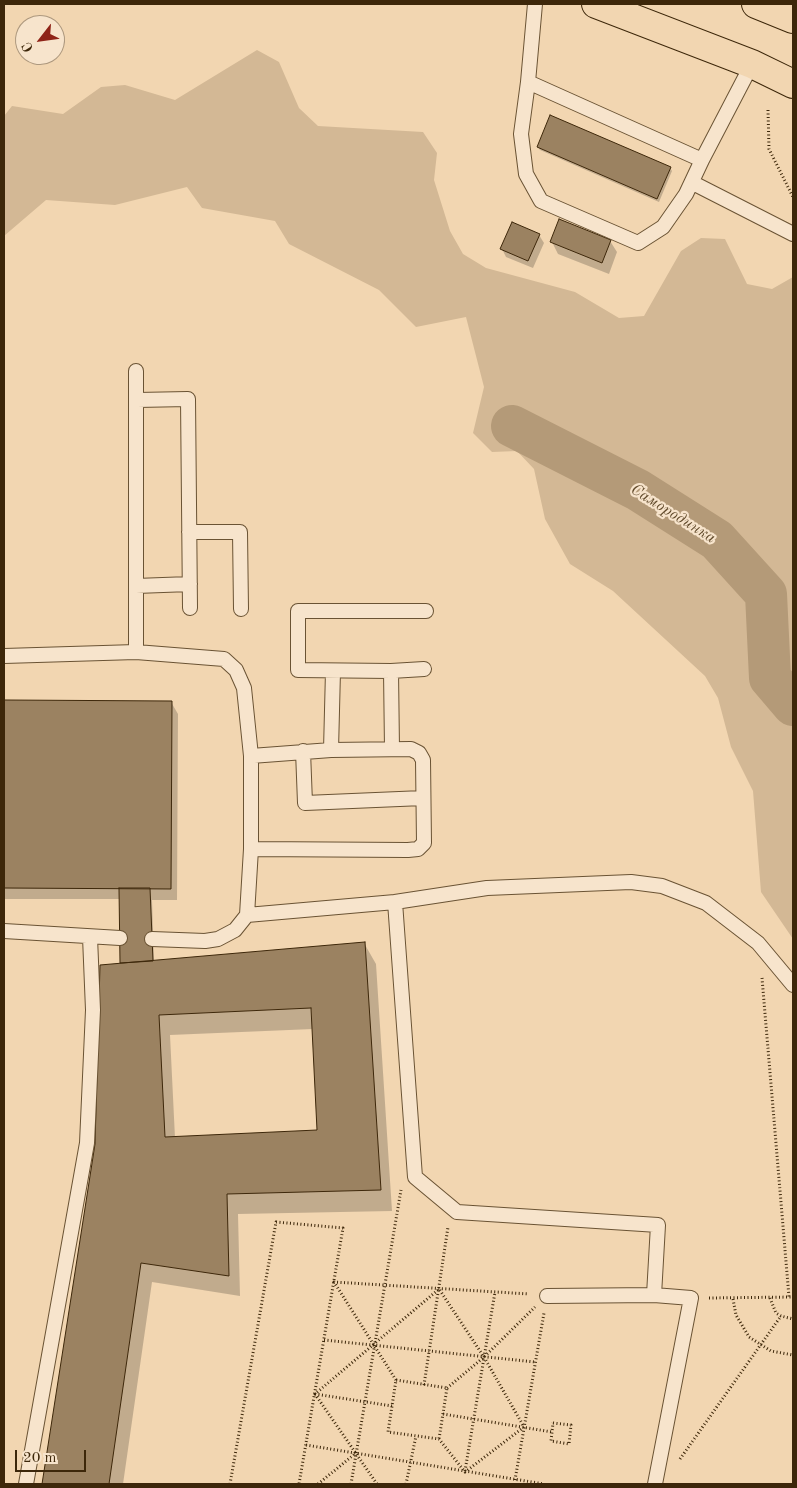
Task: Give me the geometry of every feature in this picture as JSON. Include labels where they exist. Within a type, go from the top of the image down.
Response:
[{"type":"main road","points":[[596,4],[752,64],[793,84]]},
{"type":"main road","points":[[756,4],[793,19]]},
{"type":"lane","points":[[535,4],[521,134],[526,174],[541,201],[638,243],[662,227],[693,183],[702,160],[752,64]]},
{"type":"lane","points":[[528,82],[702,160]]},
{"type":"lane","points":[[693,183],[793,234]]},
{"type":"lane","points":[[136,372],[136,652]]},
{"type":"lane","points":[[137,400],[188,399],[190,608]]},
{"type":"lane","points":[[189,532],[240,532],[241,609]]},
{"type":"lane","points":[[136,586],[190,584]]},
{"type":"lane","points":[[424,669],[392,671],[298,670],[298,611],[426,611]]},
{"type":"lane","points":[[4,656],[136,652],[224,659],[236,670],[244,688],[251,756],[251,849],[247,915],[235,930],[218,939],[205,941],[152,940]]},
{"type":"lane","points":[[331,750],[333,670]]},
{"type":"lane","points":[[392,671],[392,749]]},
{"type":"lane","points":[[251,756],[331,750],[411,749],[419,753],[423,760],[424,843],[418,849],[251,849]]},
{"type":"lane","points":[[303,751],[305,803],[423,798]]},
{"type":"lane","points":[[247,915],[395,902],[487,888],[631,882],[662,886],[706,902],[758,943],[793,985]]},
{"type":"lane","points":[[395,902],[415,1177],[456,1212],[658,1225],[654,1295]]},
{"type":"lane","points":[[4,931],[120,938]]},
{"type":"lane","points":[[26,1484],[87,1143],[93,1010],[90,937]]},
{"type":"lane","points":[[547,1296],[654,1295],[691,1298],[655,1484]]},
{"type":"path","points":[[768,110],[769,148],[793,197]]},
{"type":"path","points":[[691,1298],[791,1297],[758,943]]},
{"type":"path","points":[[351,1484],[400,1190],[415,1177]]},
{"type":"path","points":[[424,1385],[449,1222],[456,1212]]},
{"type":"path","points":[[230,1484],[276,1222],[343,1228],[299,1484]]},
{"type":"path","points":[[334,1282],[547,1296]]},
{"type":"path","points":[[334,1282],[396,1380],[388,1432],[439,1440],[465,1472]]},
{"type":"path","points":[[315,1394],[374,1346],[439,1288]]},
{"type":"path","points":[[439,1288],[484,1357],[524,1428]]},
{"type":"path","points":[[465,1472],[495,1292]]},
{"type":"path","points":[[439,1440],[447,1388],[484,1357],[547,1296]]},
{"type":"path","points":[[515,1480],[547,1296]]},
{"type":"path","points":[[733,1298],[736,1315],[741,1327],[759,1346],[783,1354],[793,1354]]},
{"type":"path","points":[[770,1298],[772,1308],[781,1316],[793,1319]]},
{"type":"path","points":[[680,1460],[781,1316]]},
{"type":"path","points":[[324,1340],[535,1362]]},
{"type":"path","points":[[396,1380],[447,1388]]},
{"type":"path","points":[[315,1394],[392,1406]]},
{"type":"path","points":[[315,1394],[377,1484]]},
{"type":"path","points":[[443,1414],[552,1432]]},
{"type":"path","points":[[553,1423],[572,1426],[569,1444],[550,1441],[552,1432],[553,1423]]},
{"type":"path","points":[[465,1472],[524,1428]]},
{"type":"path","points":[[406,1484],[416,1436]]},
{"type":"path","points":[[306,1445],[544,1484]]},
{"type":"path","points":[[318,1484],[356,1454]]},
{"type":"shaded area","points":[[257,50],[279,62],[299,108],[318,126],[423,132],[437,153],[434,180],[450,231],[463,254],[486,268],[575,292],[619,318],[644,316],[681,251],[701,238],[725,239],[747,284],[772,289],[793,277],[793,939],[761,892],[753,791],[731,747],[718,698],[705,676],[613,591],[570,564],[545,519],[534,469],[517,451],[492,452],[473,433],[484,387],[466,317],[416,327],[379,290],[289,244],[275,221],[202,208],[187,187],[115,205],[46,200],[4,236],[4,116],[12,106],[63,114],[101,87],[125,85],[175,100]]},
{"type":"building","points":[[550,115],[671,167],[657,199],[537,147]]},
{"type":"building","points":[[559,219],[611,240],[602,263],[550,242]]},
{"type":"building","points":[[512,222],[540,234],[528,261],[500,249]]},
{"type":"building","points":[[4,700],[172,701],[171,889],[4,888]]},
{"type":"building","points":[[119,888],[150,888],[153,961],[120,963]]},
{"type":"building","points":[[365,942],[381,1190],[227,1194],[229,1276],[141,1263],[109,1484],[42,1484],[95,1144],[100,965]],"holes":[[[311,1008],[317,1130],[165,1137],[159,1015]]]},
{"type":"waterway","name":"Самородинка","points":[[512,426],[638,490],[717,540],[766,594],[770,678],[793,705]]}]
